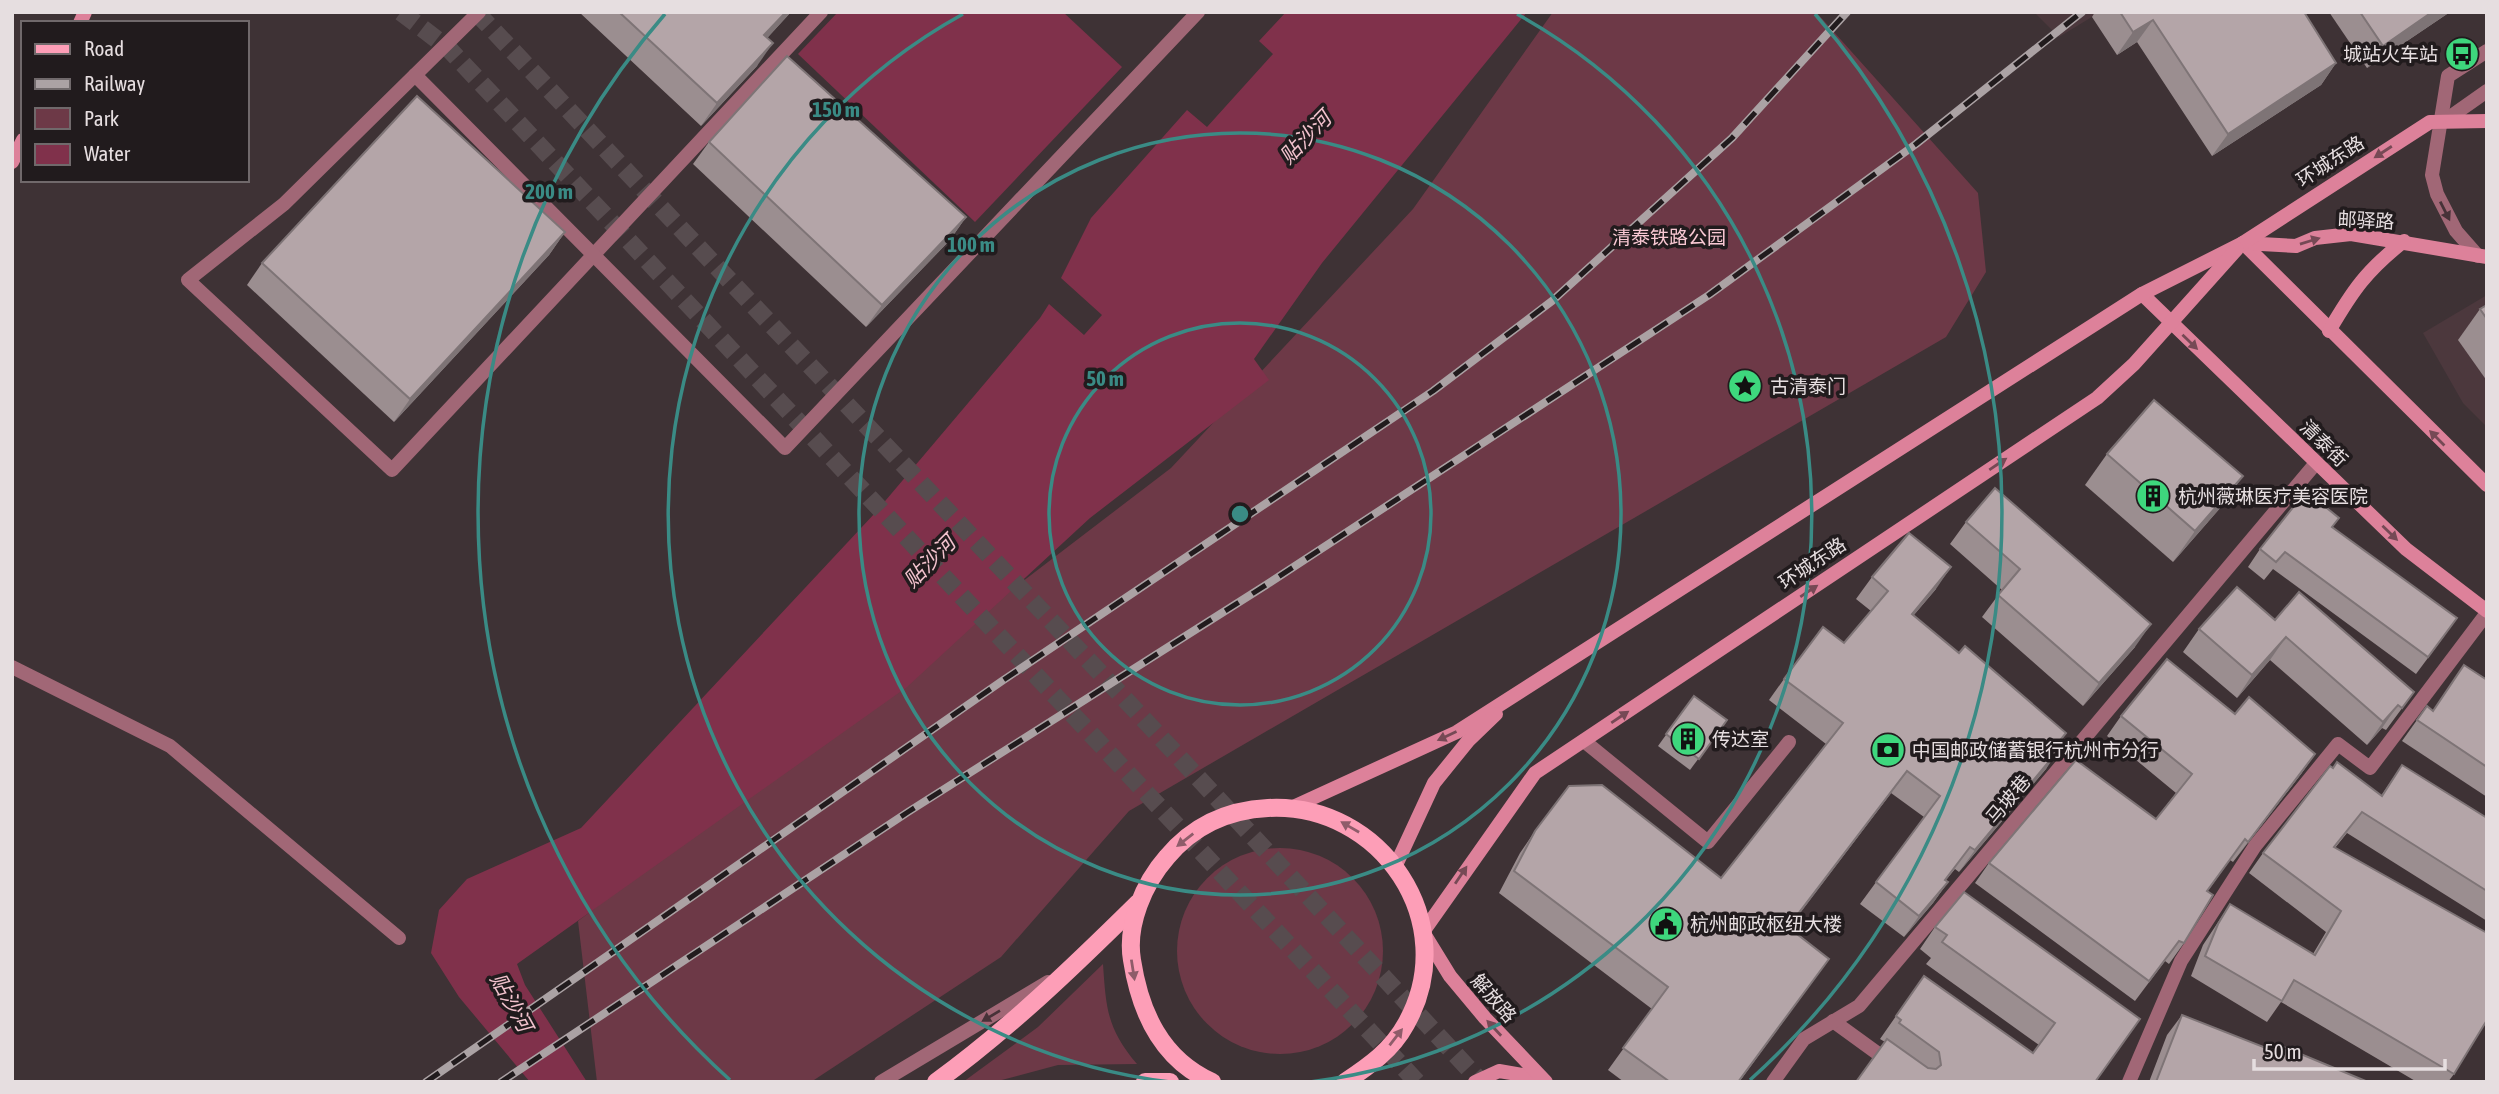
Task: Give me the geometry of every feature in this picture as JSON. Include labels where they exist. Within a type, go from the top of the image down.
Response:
[{"type":"main road","name":"环城东路","points":[[1525,687],[2142,294],[2243,243],[2430,122],[2487,121]]},
{"type":"main road","points":[[12,162],[21,144]]},
{"type":"main road","name":"邮驿路","points":[[2243,243],[2296,246],[2315,238],[2351,234],[2404,241],[2482,257]]},
{"type":"main road","points":[[2329,331],[2357,283],[2375,264],[2404,241]]},
{"type":"main road","name":"环城东路","points":[[1423,932],[1535,774],[2097,398],[2171,323],[2243,243]]},
{"type":"main road","points":[[2243,243],[2487,485]]},
{"type":"main road","name":"清泰街","points":[[2142,294],[2406,549],[2487,612]]},
{"type":"main road","points":[[1293,807],[1457,732],[1525,687]]},
{"type":"main road","points":[[1396,865],[1434,783],[1468,741],[1525,687]]},
{"type":"main road","points":[[1212,1082],[1197,1075],[1161,1042],[1138,999],[1130,951],[1138,903],[1155,870],[1179,842],[1210,821],[1245,809],[1293,807],[1332,817],[1367,837],[1396,865],[1408,885],[1423,932],[1422,979],[1406,1024],[1376,1062],[1345,1082]]},
{"type":"main road","points":[[936,1082],[975,1053],[1071,969],[1138,903]]},
{"type":"main road","name":"解放路","points":[[1423,932],[1450,976],[1544,1080]]},
{"type":"main road","points":[[1475,1082],[1500,1071],[1544,1080]]},
{"type":"main road","points":[[1145,1082],[1170,1082]]},
{"type":"street","points":[[479,12],[284,204],[188,280],[391,470],[821,12]]},
{"type":"street","points":[[415,75],[785,448],[1198,12]]},
{"type":"street","points":[[2482,257],[2456,231],[2437,194],[2432,175],[2448,76],[2487,51]]},
{"type":"street","name":"环城东路","points":[[2442,122],[2487,91]]},
{"type":"street","name":"马坡巷","points":[[1773,1082],[1804,1039],[1859,1006],[2316,463]]},
{"type":"street","points":[[2129,1082],[2180,961],[2255,846],[2338,744],[2370,768],[2487,612]]},
{"type":"street","points":[[12,667],[170,746],[398,937]]},
{"type":"street","points":[[1584,741],[1708,842],[1789,742]]},
{"type":"street","points":[[881,1082],[1071,969]]},
{"type":"street","points":[[1833,1021],[1917,1082]]},
{"type":"shaded area","points":[[2034,12],[2100,12],[2059,37]]},
{"type":"shaded area","points":[[2487,295],[2487,427],[2463,403],[2423,333]]},
{"type":"green space","name":"清泰铁路公园","points":[[1553,12],[1816,12],[1978,193],[1986,272],[1946,337],[1129,811],[1001,957],[811,1082],[597,1082],[578,921],[1171,468],[1413,209]]},
{"type":"green space","points":[[1280,848],[1319,856],[1353,878],[1375,912],[1383,951],[1375,990],[1353,1024],[1319,1046],[1280,1054],[1241,1046],[1207,1024],[1185,990],[1177,951],[1185,912],[1207,878],[1241,856]]},
{"type":"green space","points":[[1103,964],[1105,993],[1114,1029],[1137,1064],[1058,1065],[994,1082],[963,1082],[1038,1027]]},
{"type":"water","points":[[838,12],[1063,12],[1122,67],[975,222],[798,54]]},
{"type":"water","name":"贴沙河","points":[[1286,12],[1527,12],[1322,263],[1254,359],[1269,380],[1090,518],[907,687],[517,964],[525,985],[587,1082],[530,1082],[459,997],[431,953],[439,910],[467,879],[581,828],[875,513],[1049,304],[1084,335],[1102,315],[1061,278],[1091,218],[1187,110],[1207,127],[1273,54],[1259,41]]},
{"type":"building","points":[[619,12],[786,12],[764,35],[773,43],[717,103]]},
{"type":"building","points":[[2120,12],[2304,12],[2336,63],[2228,134],[2153,20],[2133,32]]},
{"type":"building","points":[[2360,12],[2432,12],[2383,46]]},
{"type":"building","points":[[787,56],[966,217],[882,305],[709,142]]},
{"type":"building","points":[[417,96],[565,232],[410,399],[262,263]]},
{"type":"building","points":[[2487,305],[2487,319],[2480,309]]},
{"type":"building","points":[[2154,400],[2243,476],[2195,531],[2107,454]]},
{"type":"building","points":[[1995,488],[2151,624],[2099,683],[1998,595],[2020,569],[1966,522]]},
{"type":"building","points":[[2306,491],[2339,518],[2332,527],[2457,618],[2428,657],[2285,552],[2276,562],[2260,549]]},
{"type":"building","points":[[1909,533],[1951,567],[1912,614],[1959,653],[1965,646],[2066,733],[2057,744],[2061,747],[1975,850],[1970,847],[1945,880],[1948,882],[1919,916],[1876,882],[1940,796],[1907,771],[1788,927],[1829,959],[1738,1082],[1670,1082],[1623,1048],[1668,987],[1514,871],[1535,831],[1569,786],[1602,785],[1721,878],[1843,723],[1784,679],[1823,627],[1844,643],[1888,591],[1872,577]]},
{"type":"building","points":[[2237,587],[2275,620],[2299,592],[2414,692],[2402,708],[2398,705],[2383,722],[2286,637],[2252,675],[2199,629]]},
{"type":"building","points":[[2167,659],[2235,714],[2249,697],[2315,754],[2248,842],[2245,839],[2207,891],[2213,895],[2184,943],[2179,941],[2149,981],[1989,863],[2076,760],[2156,819],[2192,774],[2121,716]]},
{"type":"building","points":[[2464,665],[2487,680],[2487,767],[2417,720],[2427,706],[2433,711]]},
{"type":"building","name":"传达室","points":[[1694,696],[1727,720],[1699,759],[1666,734]]},
{"type":"building","points":[[2337,762],[2382,796],[2402,765],[2487,818],[2487,891],[2362,812],[2334,847],[2487,933],[2487,1020],[2454,1074],[2294,980],[2282,1001],[2205,956],[2218,924],[2230,904],[2315,955],[2341,911],[2263,853],[2330,766],[2333,768]]},
{"type":"building","points":[[1964,892],[2140,1019],[2095,1082],[1856,1082],[1887,1039],[1928,1068],[1936,1069],[1941,1065],[1939,1052],[1899,1023],[1901,1020],[1896,1016],[1924,976],[2033,1053],[2055,1023],[1942,942],[1947,935],[1935,927]]},
{"type":"building","points":[[2182,1015],[2276,1052],[2279,1045],[2368,1082],[2156,1082]]},
{"type":"tunnel","points":[[401,12],[449,49],[1417,1082]]},
{"type":"tunnel","points":[[476,12],[1123,697],[1481,1082]]},
{"type":"railway","points":[[426,1082],[1002,681],[1433,391],[1552,301],[1732,138],[1847,12]]},
{"type":"railway","points":[[501,1082],[908,812],[1266,585],[1709,295],[1916,144],[2082,12]]},
{"type":"place","name":"城站火车站","points":[[2462,54]]},
{"type":"place","name":"古清泰门","points":[[1745,386]]},
{"type":"place","name":"杭州薇琳医疗美容医院","points":[[2153,496]]},
{"type":"place","name":"传达室","points":[[1688,739]]},
{"type":"place","name":"中国邮政储蓄银行杭州市分行","points":[[1888,750]]},
{"type":"place","name":"杭州邮政枢纽大楼","points":[[1666,924]]}]
